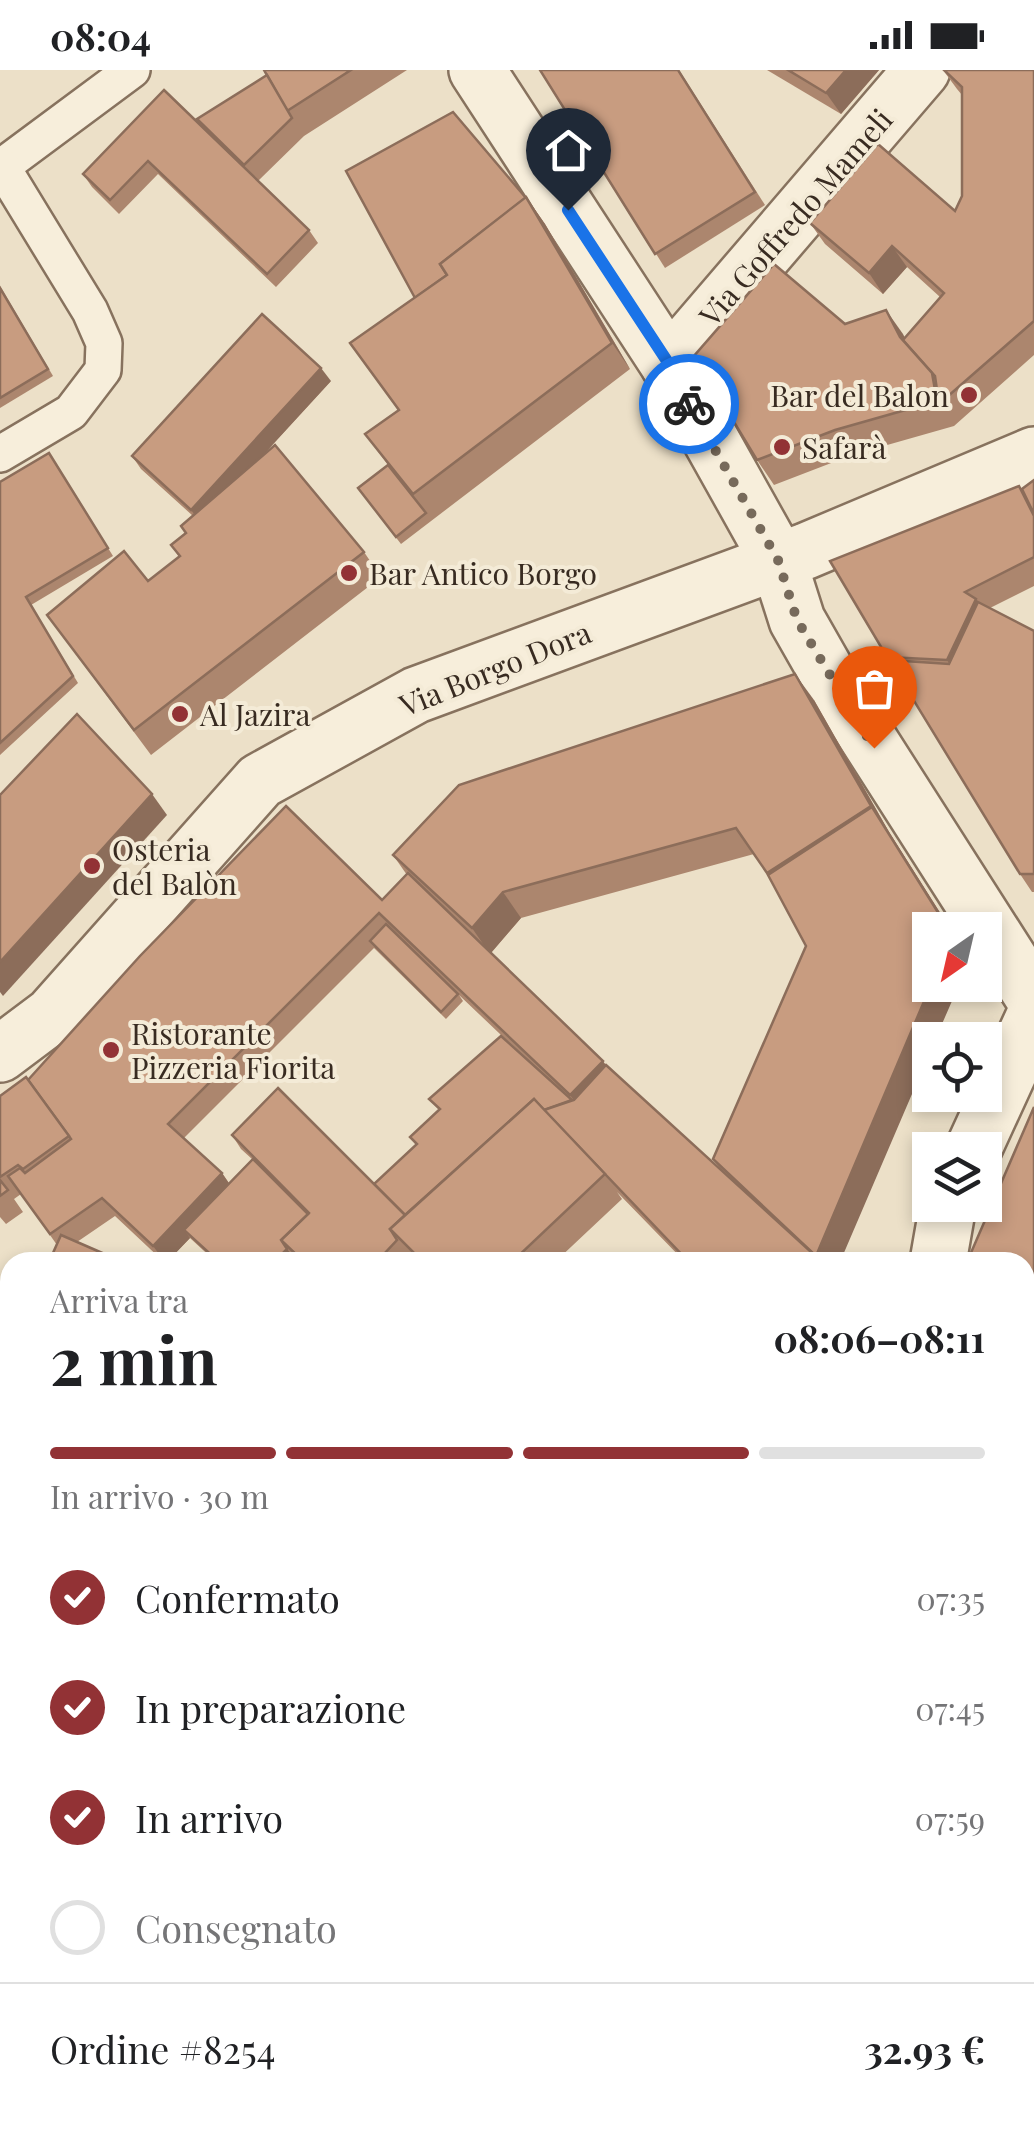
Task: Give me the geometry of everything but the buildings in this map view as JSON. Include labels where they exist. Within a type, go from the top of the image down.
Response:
[{"type":"street","name":"Via Goffredo Mameli","points":[[669,364],[922,70]]},
{"type":"street","points":[[494,76],[669,364],[778,560],[797,620],[834,685],[1034,998]]},
{"type":"street","name":"Via Borgo Dora","points":[[0,1054],[52,1015],[190,886],[260,782],[416,695],[778,560],[1034,455]]},
{"type":"street","points":[[981,1132],[1034,1017]]},
{"type":"street","points":[[940,1252],[945,1222]]},
{"type":"lane","points":[[0,454],[72,412],[102,370],[104,343],[90,311],[1,167],[132,70]]},
{"type":"way so far","points":[[689,404],[778,560],[797,620],[874,748]]},
{"type":"place","name":"Bar del Balon","points":[[969,395]]},
{"type":"place","name":"Safarà","points":[[782,447]]},
{"type":"place","name":"Bar Antico Borgo","points":[[349,573]]},
{"type":"place","name":"Al Jazira","points":[[180,714]]},
{"type":"place","name":"Osteria del Balòn","points":[[92,866]]},
{"type":"place","name":"Ristorante Pizzeria Fiorita","points":[[111,1050]]},
{"type":"route","points":[[568,210],[669,364],[689,404]]}]
